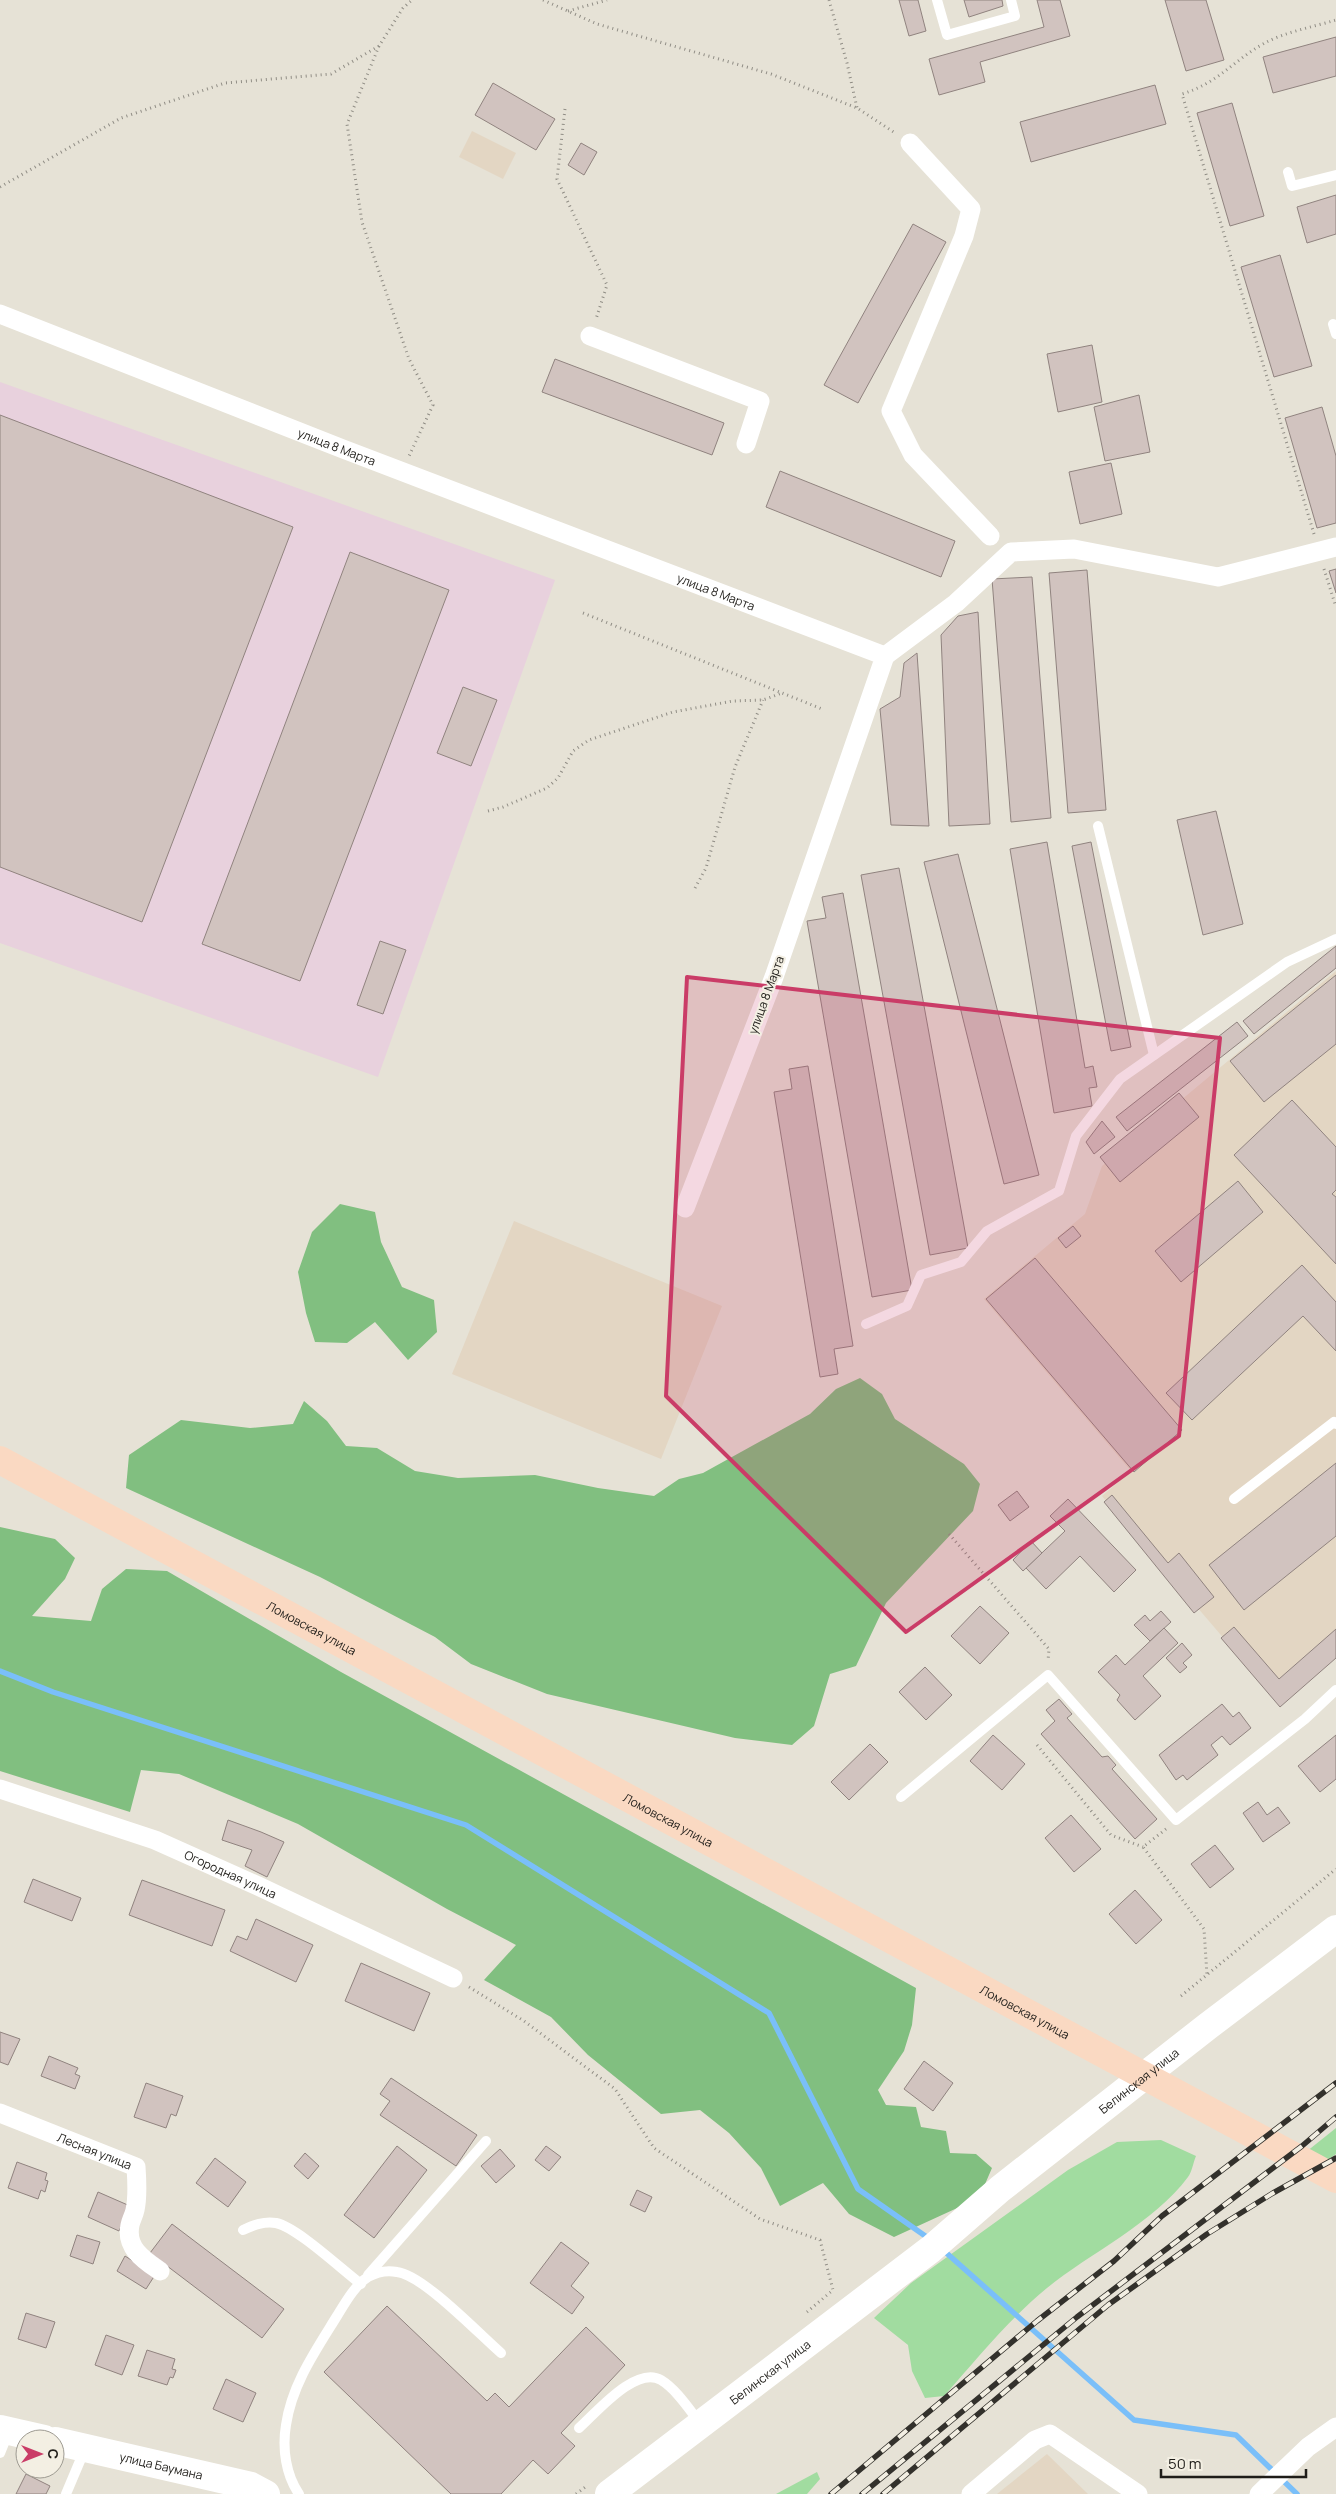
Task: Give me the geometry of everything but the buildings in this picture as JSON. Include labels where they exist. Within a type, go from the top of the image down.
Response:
[{"type":"main road","name":"Ломовская улица","points":[[0,1460],[1336,2179]]},
{"type":"main road","name":"Белинская улица","points":[[600,2488],[701,2424],[938,2243],[1008,2183],[1208,2026],[1336,1929]]},
{"type":"main road","name":"улица Баумана","points":[[65,2444],[251,2486],[266,2494]]},
{"type":"street","points":[[910,143],[971,209],[964,236],[891,411],[913,455],[990,536]]},
{"type":"street","name":"улица 8 Марта","points":[[0,314],[402,472],[885,656],[774,977],[685,1208]]},
{"type":"street","points":[[590,336],[760,401],[746,444]]},
{"type":"street","points":[[885,656],[956,603],[1011,552],[1074,549],[1218,577],[1328,549]]},
{"type":"street","name":"Огородная улица","points":[[0,1789],[155,1840],[258,1886],[453,1978]]},
{"type":"street","name":"Лесная улица","points":[[0,2114],[136,2167],[135,2210],[130,2226],[132,2247],[140,2257],[160,2271]]},
{"type":"street","points":[[1259,2494],[1308,2447],[1336,2428]]},
{"type":"street","points":[[972,2494],[1036,2440],[1050,2434],[1138,2494]]},
{"type":"lane","points":[[937,0],[947,35],[1015,16],[1011,0]]},
{"type":"lane","points":[[1288,172],[1292,186],[1336,175]]},
{"type":"lane","points":[[1098,826],[1154,1055]]},
{"type":"lane","points":[[866,1324],[907,1306],[921,1275],[961,1262],[987,1231],[1059,1191],[1076,1136],[1120,1079],[1287,962],[1336,939]]},
{"type":"lane","points":[[1234,1499],[1334,1422],[1336,1424]]},
{"type":"lane","points":[[901,1797],[1048,1675],[1176,1820],[1305,1719],[1336,1690]]},
{"type":"lane","points":[[299,2494],[289,2480],[285,2452],[286,2426],[294,2394],[305,2367],[350,2297],[486,2141]]},
{"type":"lane","points":[[243,2230],[259,2223],[277,2224],[298,2235],[363,2281]]},
{"type":"lane","points":[[363,2281],[379,2272],[398,2272],[416,2279],[501,2353]]},
{"type":"lane","points":[[579,2428],[624,2387],[637,2379],[650,2377],[659,2378],[666,2384],[701,2424]]},
{"type":"lane","points":[[66,2494],[85,2448]]},
{"type":"path","points":[[402,472],[433,406],[409,359],[362,222],[347,124],[379,46],[402,8],[412,0]]},
{"type":"path","points":[[543,0],[597,24],[772,74],[857,108],[910,143]]},
{"type":"path","points":[[568,11],[607,0]]},
{"type":"path","points":[[829,0],[847,63],[857,108]]},
{"type":"path","points":[[1336,20],[1266,42],[1246,54],[1212,82],[1182,94],[1328,549],[1336,607]]},
{"type":"path","points":[[0,187],[121,118],[225,83],[331,74],[379,46]]},
{"type":"path","points":[[565,109],[557,179],[607,285],[590,336]]},
{"type":"path","points":[[583,613],[822,709]]},
{"type":"path","points":[[488,811],[503,807],[547,788],[558,778],[573,751],[589,740],[673,712],[733,701],[763,700],[782,693]]},
{"type":"path","points":[[695,888],[706,868],[735,767],[763,700]]},
{"type":"path","points":[[949,1534],[1049,1649],[1048,1675]]},
{"type":"path","points":[[1037,1745],[1111,1836],[1143,1847],[1204,1929],[1207,1975]]},
{"type":"path","points":[[1143,1847],[1176,1820]]},
{"type":"path","points":[[1181,1996],[1336,1869]]},
{"type":"path","points":[[453,1978],[524,2021],[616,2089],[654,2148],[760,2219],[820,2240],[833,2290],[805,2313]]},
{"type":"path","points":[[576,2494],[600,2488]]},
{"type":"highlighted area","points":[[687,977],[1220,1038],[1179,1436],[906,1632],[666,1396]]},
{"type":"shaded area","points":[[472,131],[516,153],[503,179],[459,157]]},
{"type":"shaded area","points":[[0,382],[555,580],[378,1077],[0,943]]},
{"type":"shaded area","points":[[1336,971],[1336,1657],[1280,1704],[1102,1496],[1131,1471],[984,1299],[1085,1214],[1102,1166]]},
{"type":"shaded area","points":[[514,1221],[722,1306],[661,1459],[452,1374]]},
{"type":"shaded area","points":[[1047,2454],[1088,2494],[997,2494]]},
{"type":"green space","points":[[340,1204],[375,1212],[381,1242],[402,1287],[434,1300],[437,1332],[408,1360],[375,1322],[347,1343],[315,1342],[306,1313],[298,1272],[312,1232]]},
{"type":"green space","points":[[860,1378],[882,1394],[895,1419],[964,1464],[980,1484],[973,1511],[886,1603],[856,1666],[830,1674],[814,1726],[792,1745],[735,1738],[547,1694],[471,1664],[435,1637],[320,1577],[126,1488],[129,1455],[181,1420],[250,1428],[293,1424],[304,1401],[327,1421],[346,1446],[377,1448],[415,1471],[458,1478],[535,1475],[598,1488],[654,1496],[679,1479],[703,1473],[810,1414],[836,1389]]},
{"type":"green space","points":[[0,1527],[55,1539],[75,1558],[65,1579],[32,1616],[91,1621],[102,1589],[126,1569],[167,1571],[341,1672],[916,1988],[912,2025],[904,2051],[878,2090],[886,2105],[916,2107],[921,2127],[946,2131],[950,2153],[976,2154],[992,2168],[979,2198],[894,2237],[849,2214],[823,2183],[780,2206],[761,2168],[729,2133],[700,2110],[661,2114],[588,2055],[551,2017],[484,1980],[516,1945],[447,1909],[298,1824],[179,1774],[141,1770],[130,1812],[0,1771]]},
{"type":"green space","points":[[1336,2128],[1336,2154],[1322,2164],[1306,2152]]},
{"type":"green space","points":[[1161,2140],[1196,2156],[1189,2175],[1174,2194],[1140,2223],[1064,2275],[1033,2300],[993,2340],[944,2396],[925,2398],[912,2371],[908,2345],[874,2318],[911,2283],[1068,2170],[1117,2142]]},
{"type":"green space","points":[[817,2472],[820,2479],[807,2494],[776,2494]]},
{"type":"waterway","points":[[0,1671],[53,1692],[466,1825],[769,2013],[858,2189],[931,2240]]},
{"type":"waterway","points":[[942,2249],[1134,2420],[1236,2435],[1297,2494]]},
{"type":"railway","points":[[831,2494],[1037,2321],[1114,2261],[1162,2216],[1336,2083]]},
{"type":"railway","points":[[862,2494],[1077,2317],[1302,2146],[1336,2117]]},
{"type":"railway","points":[[883,2494],[1108,2305],[1207,2234],[1273,2193],[1336,2158]]}]
